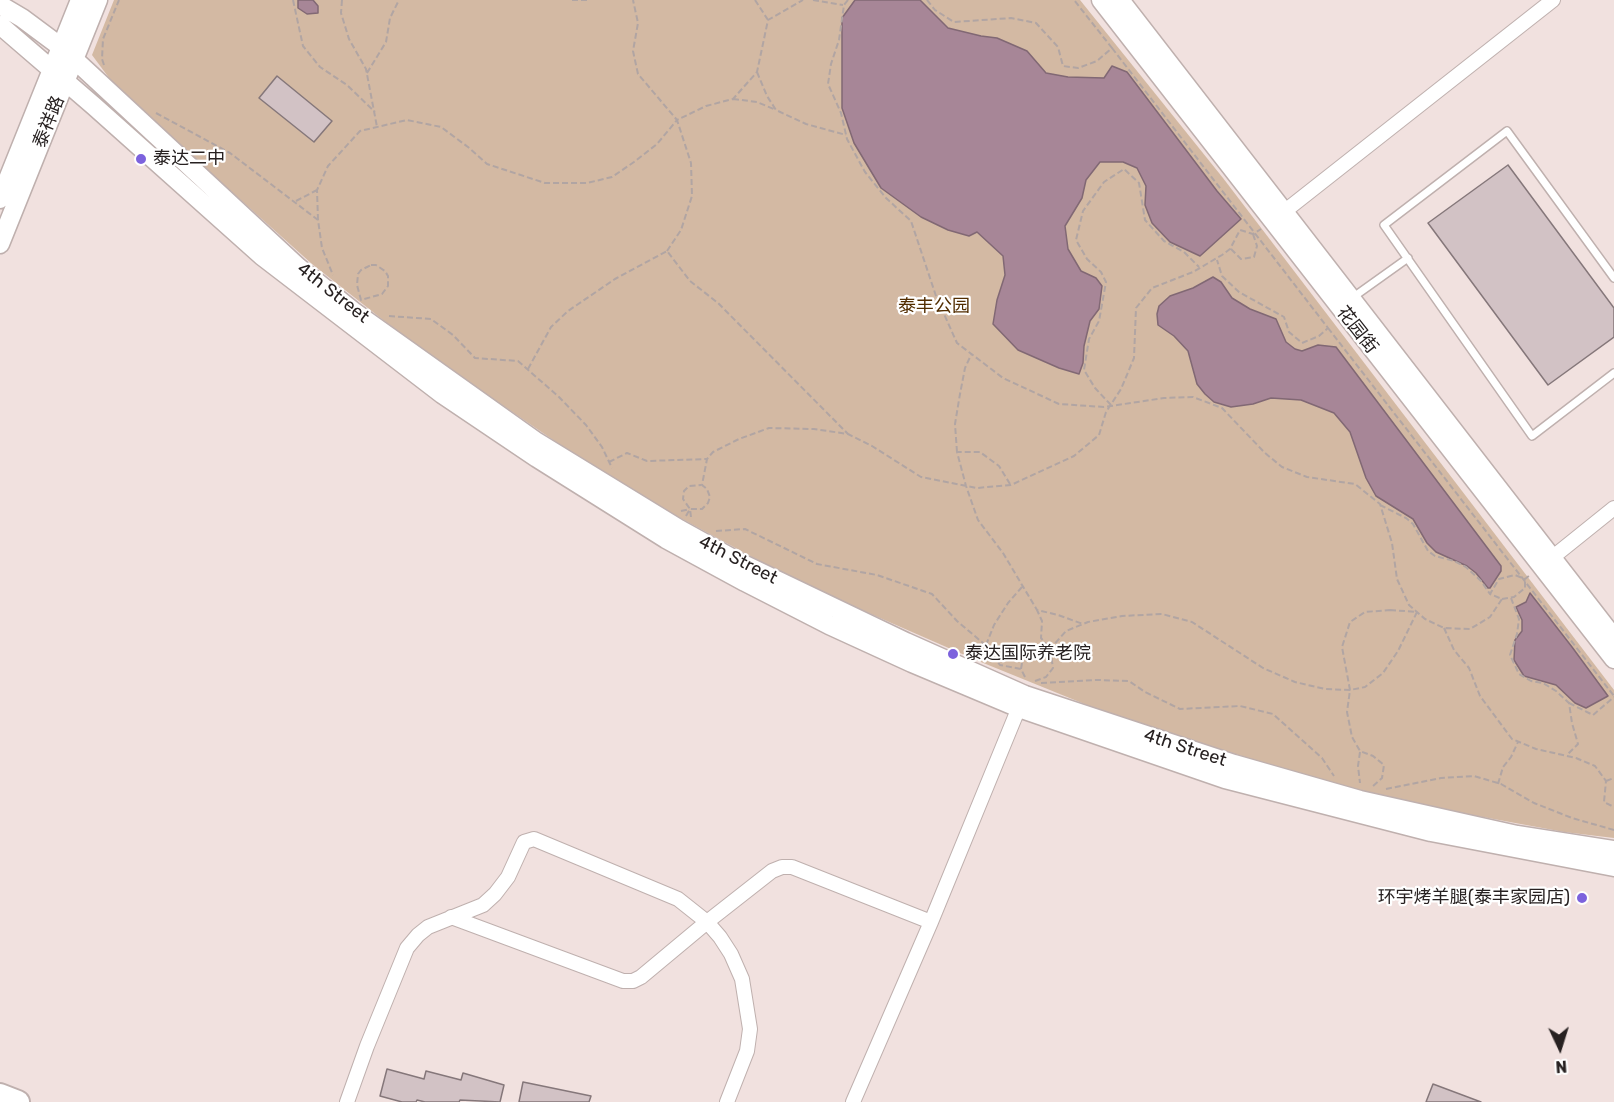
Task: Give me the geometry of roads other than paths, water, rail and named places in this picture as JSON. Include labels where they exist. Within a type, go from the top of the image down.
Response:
[{"type":"main road","points":[[0,1095],[18,1102]]},
{"type":"street","name":"泰祥路","points":[[0,244],[59,75],[60,47],[80,0]]},
{"type":"street","name":"泰祥路","points":[[0,200],[59,75],[74,60],[98,0]]},
{"type":"street","name":"花园街","points":[[1101,0],[1279,216],[1352,298],[1547,561],[1614,659]]},
{"type":"street","name":"花园街","points":[[1120,0],[1279,216],[1547,561],[1614,638]]},
{"type":"street","points":[[1279,216],[1553,0]]},
{"type":"street","name":"4th Street","points":[[0,5],[22,18],[60,47],[298,267],[353,311],[537,442],[682,522],[737,561],[811,598],[1024,695],[1225,779],[1431,832],[1614,867]]},
{"type":"street","name":"4th Street","points":[[0,25],[262,256],[442,394],[527,452],[666,539],[808,614],[912,663],[1024,695],[1234,764],[1365,793],[1517,835],[1614,850]]},
{"type":"street","points":[[1547,561],[1614,508]]},
{"type":"street","points":[[853,1102],[931,922],[1024,695]]},
{"type":"street","points":[[347,1102],[407,948],[418,935],[451,917],[483,905],[508,877],[524,842],[534,839],[678,899],[707,921],[727,947],[739,970],[750,1020],[747,1051],[727,1102]]},
{"type":"street","points":[[451,917],[623,981],[633,981],[641,977],[707,921],[772,871],[782,867],[792,867],[931,922]]},
{"type":"lane","points":[[1614,278],[1507,131],[1384,225],[1532,436],[1614,373]]},
{"type":"lane","points":[[1352,298],[1408,258]]},
{"type":"place","name":"泰达二中","points":[[141,159]]},
{"type":"place","name":"泰达国际养老院","points":[[953,654]]},
{"type":"place","name":"环宇烤羊腿(泰丰家园店)","points":[[1582,898]]},
{"type":"park label","name":"泰丰公园","points":[[934,307]]}]
